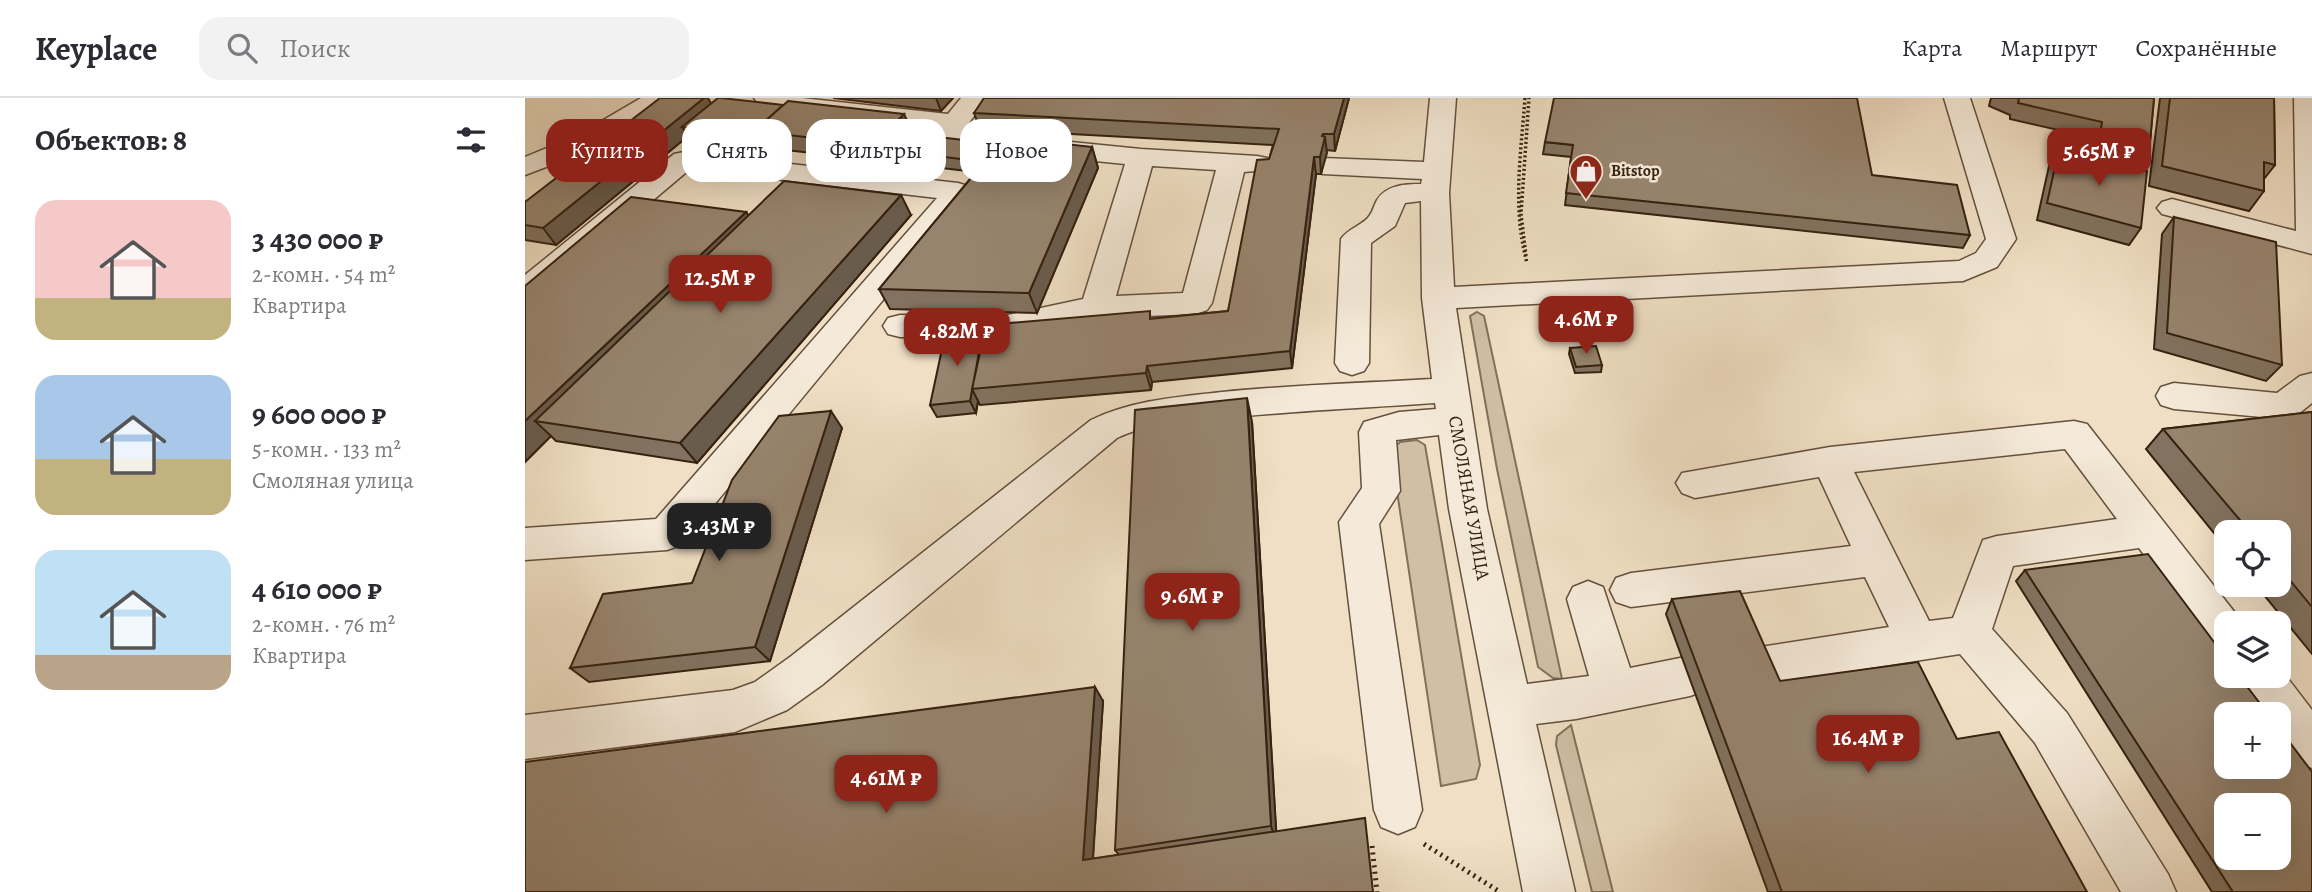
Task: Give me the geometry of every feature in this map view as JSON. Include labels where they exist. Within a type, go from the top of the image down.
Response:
[{"type":"street","points":[[525,167],[586,142],[659,98]]},
{"type":"street","points":[[767,98],[777,103],[955,123]]},
{"type":"street","points":[[975,98],[955,123],[957,136],[965,140],[1141,158],[1275,164]]},
{"type":"street","name":"СМОЛЯНАЯ УЛИЦА","points":[[1443,98],[1436,182],[1438,298],[1468,509],[1549,892]]},
{"type":"street","points":[[1438,298],[1949,272],[1963,271],[1982,264],[1996,253],[2001,239],[1957,98]]},
{"type":"street","points":[[2172,208],[2312,245],[2307,98]]},
{"type":"street","points":[[1097,307],[1141,158]]},
{"type":"street","points":[[525,292],[684,160],[958,192],[667,534],[525,544]]},
{"type":"street","points":[[899,326],[998,328],[1097,307],[1196,303],[1232,163]]},
{"type":"street","points":[[1323,166],[1436,182]]},
{"type":"street","points":[[1352,363],[1356,239],[1384,220],[1386,204],[1392,198],[1436,182]]},
{"type":"street","points":[[2175,396],[2284,406],[2312,385]]},
{"type":"street","points":[[525,737],[735,711],[771,696],[806,671],[1104,429],[1123,419],[1142,414],[1242,403],[1453,406]]},
{"type":"street","points":[[1398,810],[1359,522],[1381,491],[1377,432],[1453,406]]},
{"type":"street","points":[[1695,483],[1830,461],[2074,434],[2214,617]]},
{"type":"street","points":[[1830,461],[1917,642]]},
{"type":"street","points":[[1969,634],[1997,552],[2149,531]]},
{"type":"street","points":[[1631,590],[1876,559]]},
{"type":"street","points":[[1588,599],[1615,691]]},
{"type":"street","points":[[1760,666],[1969,634]]},
{"type":"street","points":[[1969,634],[2050,728],[2150,892]]},
{"type":"street","points":[[1509,707],[1615,691],[1689,676]]},
{"type":"street","points":[[2268,688],[2312,746]]},
{"type":"path","points":[[1527,98],[1521,214],[1527,263],[1520,242],[1518,205],[1527,98]]},
{"type":"path","points":[[1398,810],[1403,830],[1500,892]]},
{"type":"path","points":[[1485,884],[1489,892]]},
{"type":"shaded area","points":[[1477,312],[1484,316],[1562,679],[1553,678],[1538,667],[1497,469],[1470,316]]},
{"type":"shaded area","points":[[1417,440],[1425,445],[1480,765],[1476,779],[1441,786],[1391,451],[1400,442]]},
{"type":"shaded area","points":[[1571,725],[1613,892],[1592,892],[1556,745],[1557,736]]},
{"type":"building","points":[[660,98],[704,98],[668,127],[668,119],[633,119]]},
{"type":"building","points":[[718,98],[783,105],[767,119],[692,119]]},
{"type":"building","points":[[984,98],[1344,98],[1334,134],[1323,134],[1325,137],[1320,157],[1314,157],[1290,351],[1147,366],[1146,373],[972,389],[986,325],[1150,311],[1150,319],[1228,311],[1257,160],[1269,159],[1279,129],[974,113]]},
{"type":"building","points":[[1554,98],[1857,98],[1872,175],[1957,185],[1970,235],[1566,193],[1573,145],[1545,142]]},
{"type":"building","points":[[2017,98],[2154,98],[2149,153],[2099,141],[2102,122],[2018,103]]},
{"type":"building","points":[[2170,98],[2274,98],[2275,165],[2264,162],[2264,191],[2162,166]]},
{"type":"building","points":[[788,101],[904,114],[899,119],[806,119],[806,137],[792,135],[792,119],[768,119]]},
{"type":"building","points":[[946,138],[960,140],[960,159],[946,157]]},
{"type":"building","points":[[1072,145],[1092,147],[1029,293],[879,289],[968,182],[1072,182]]},
{"type":"building","points":[[2059,149],[2147,171],[2141,228],[2047,203]]},
{"type":"building","points":[[551,182],[600,182],[543,228],[525,225],[525,202]]},
{"type":"building","points":[[783,182],[901,195],[680,443],[535,421]]},
{"type":"building","points":[[631,197],[746,212],[525,421],[525,286]]},
{"type":"building","points":[[2174,217],[2276,242],[2282,365],[2167,333]]},
{"type":"building","points":[[983,331],[970,401],[930,405],[945,335]]},
{"type":"building","points":[[1596,346],[1602,365],[1576,367],[1570,348]]},
{"type":"building","points":[[1247,398],[1271,826],[1115,850],[1135,410]]},
{"type":"building","points":[[831,411],[755,647],[570,668],[603,594],[692,583],[732,480],[779,416]]},
{"type":"building","points":[[2312,412],[2312,607],[2291,582],[2291,520],[2240,520],[2163,429]]},
{"type":"building","points":[[2148,554],[2214,642],[2214,688],[2248,688],[2259,702],[2214,702],[2214,779],[2291,779],[2291,744],[2312,772],[2312,892],[2233,892],[2219,870],[2291,870],[2291,793],[2214,793],[2214,863],[2025,570]]},
{"type":"building","points":[[1740,591],[1780,681],[1918,662],[1957,739],[1999,732],[2087,892],[1782,892],[1672,599]]},
{"type":"building","points":[[1095,687],[1083,860],[1365,818],[1373,892],[525,892],[525,762]]},
{"type":"place","name":"Bitstop","points":[[1586,201]]}]
